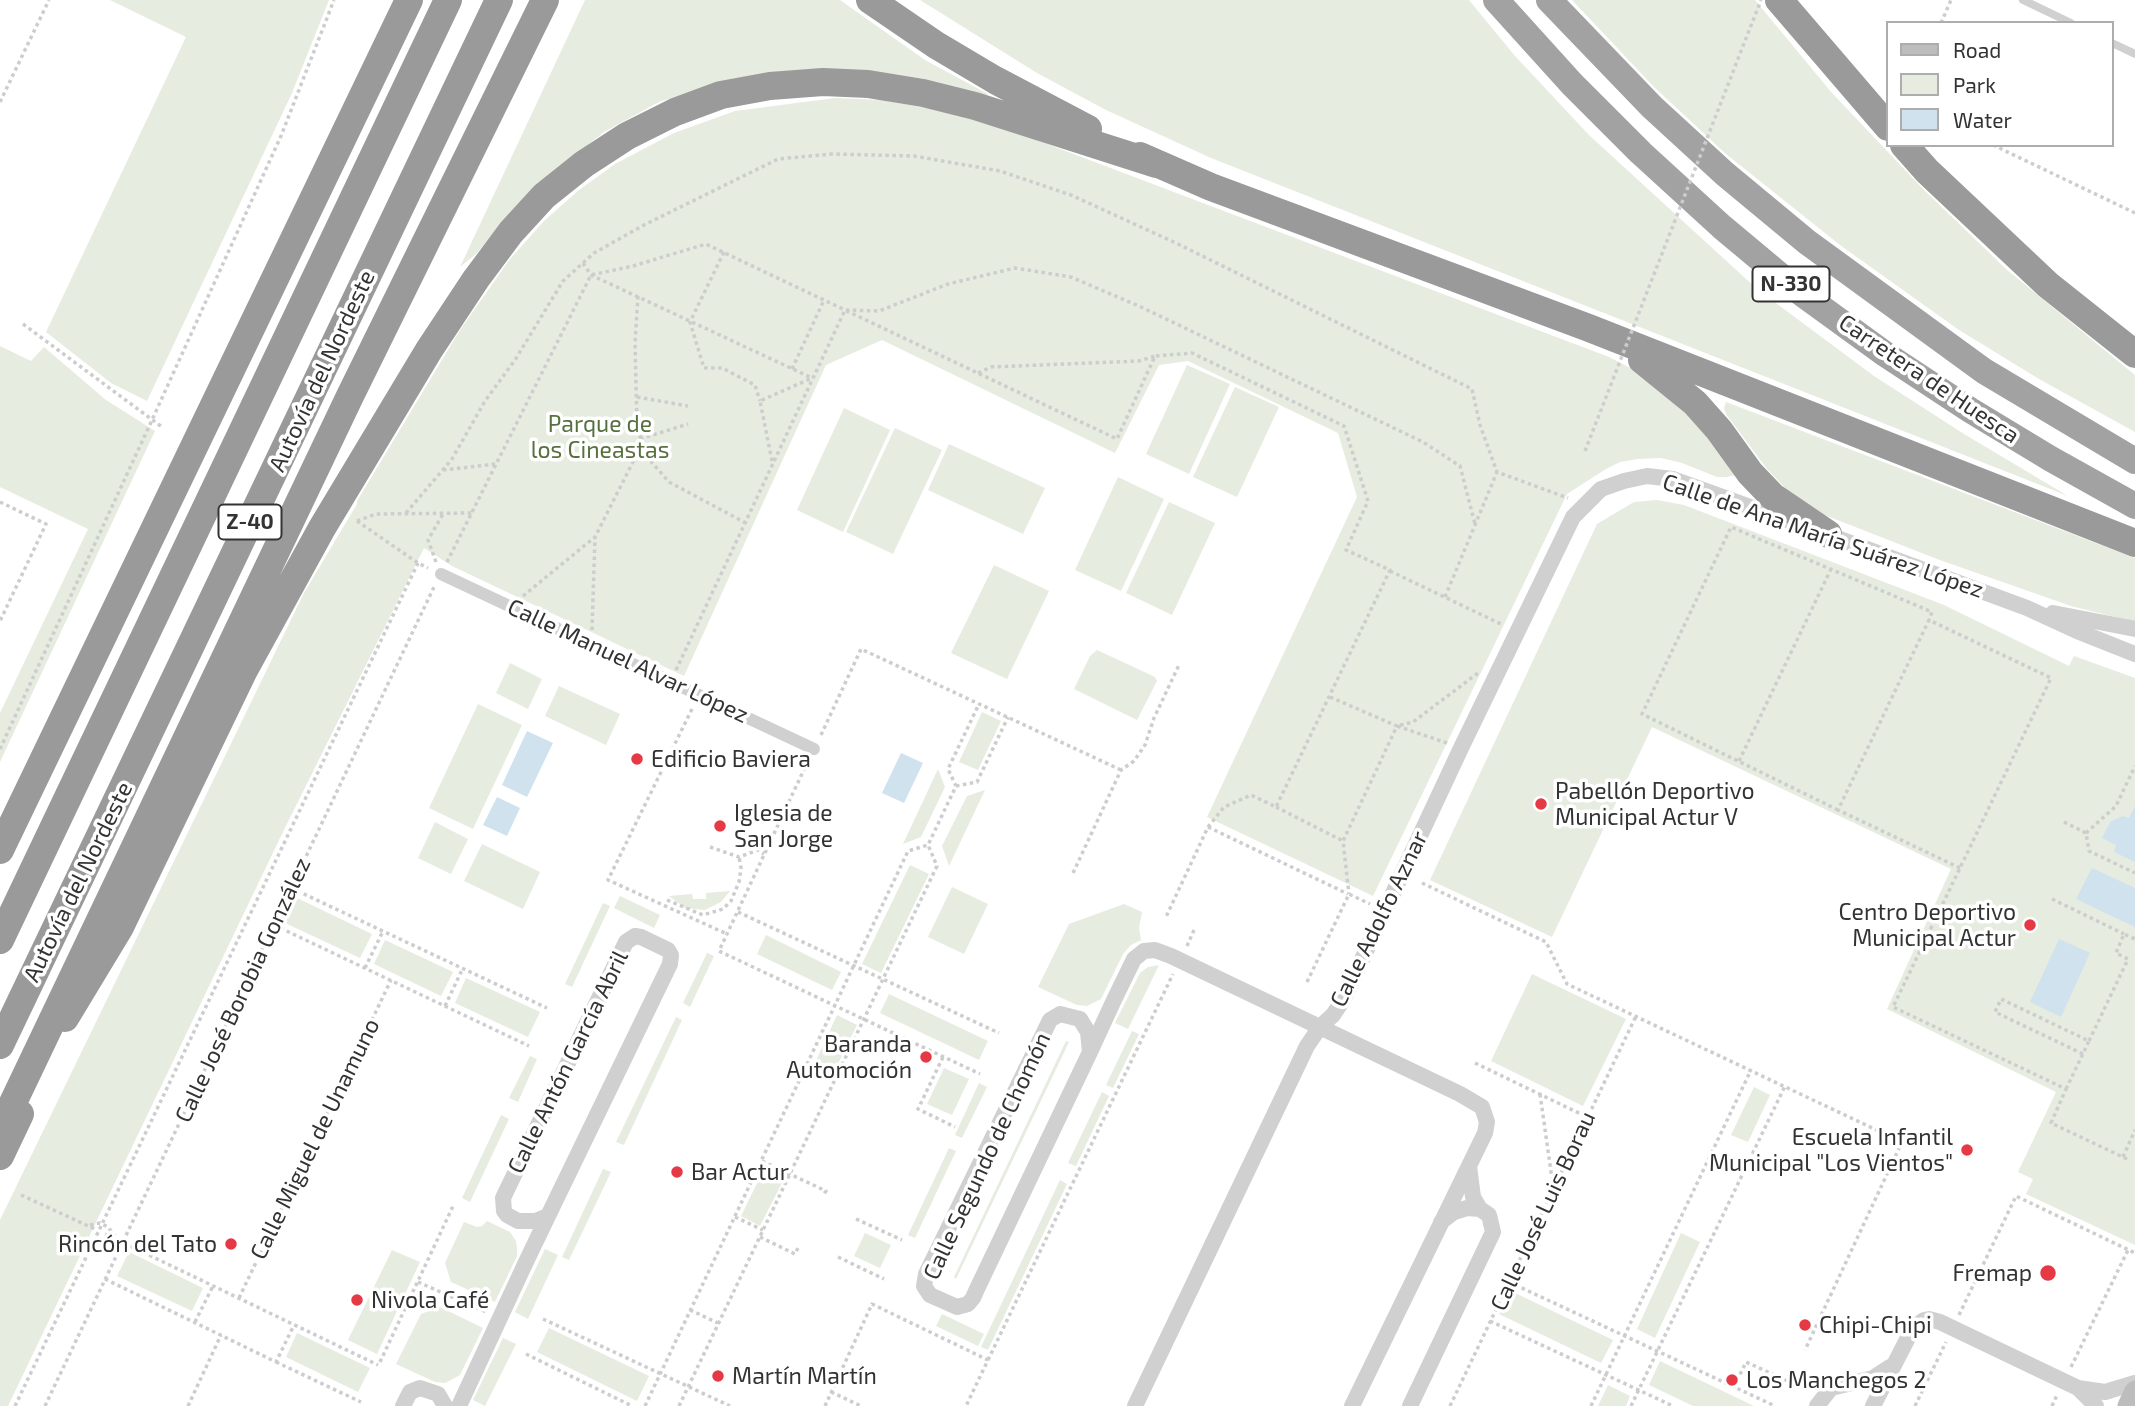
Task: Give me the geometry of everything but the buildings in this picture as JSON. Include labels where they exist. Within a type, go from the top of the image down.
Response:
[{"type":"highway","points":[[369,84],[398,0]]},
{"type":"highway","points":[[0,850],[409,0]]},
{"type":"highway","name":"Autovía del Nordeste","points":[[0,940],[447,0]]},
{"type":"highway","name":"Autovía del Nordeste","points":[[0,1045],[499,0]]},
{"type":"highway","points":[[0,1130],[350,396],[545,0]]},
{"type":"highway","points":[[870,0],[995,80],[1156,164]]},
{"type":"highway","name":"Carretera de Huesca","points":[[1496,0],[1641,153],[1722,227],[1801,293],[1885,355],[1970,410],[2135,506]]},
{"type":"highway","name":"Carretera de Huesca","points":[[1549,0],[1652,107],[1807,242],[1984,371],[2135,461]]},
{"type":"highway","points":[[1779,0],[1886,125]]},
{"type":"highway","points":[[65,1018],[120,927],[244,670],[322,528],[429,349],[476,279],[511,232],[544,196],[584,164],[627,136],[675,112],[722,95],[771,86],[823,82],[868,84],[949,100],[1156,164],[1237,197],[1589,328],[2135,543]]},
{"type":"highway","points":[[0,1156],[359,399],[480,134]]},
{"type":"highway","points":[[1906,147],[1927,171],[2048,285],[2135,354]]},
{"type":"highway","points":[[1589,328],[1665,376],[1695,403],[1719,430],[1750,473],[1772,496],[1828,534]]},
{"type":"main road","points":[[2128,1406],[2135,1391]]},
{"type":"street","name":"Calle de Ana María Suárez López","points":[[1576,501],[1625,481],[1647,476],[1672,479],[2027,608],[2135,654]]},
{"type":"street","name":"Calle Adolfo Aznar","points":[[1135,1406],[1307,1046],[1343,1000],[1565,532],[1576,501]]},
{"type":"street","name":"Calle Manuel Alvar López","points":[[441,574],[814,748]]},
{"type":"street","name":"Calle de Ana María Suárez López","points":[[2027,608],[2135,629]]},
{"type":"street","name":"Calle Antón García Abril","points":[[459,1406],[671,959],[668,950],[641,937],[635,936],[626,942],[506,1191],[502,1205],[507,1216],[518,1221],[525,1242],[525,1264]]},
{"type":"street","name":"Calle Segundo de Chomón","points":[[1114,1000],[1080,1019],[1060,1014],[1054,1016],[1047,1026],[926,1274],[924,1286],[930,1295],[957,1307],[968,1304],[973,1298],[1134,959],[1144,951],[1155,950],[1320,1027]]},
{"type":"street","name":"Calle Segundo de Chomón","points":[[1080,1019],[1088,1032],[1090,1052]]},
{"type":"street","points":[[1320,1027],[1460,1094],[1482,1107],[1487,1122],[1485,1133],[1352,1406]]},
{"type":"street","name":"Calle José Luis Borau","points":[[1410,1406],[1493,1232],[1489,1215],[1480,1209],[1470,1183],[1469,1164]]},
{"type":"street","points":[[1439,1224],[1454,1212],[1467,1208],[1480,1209]]},
{"type":"street","points":[[518,1221],[536,1221],[548,1216]]},
{"type":"street","points":[[1873,1406],[1913,1328],[1929,1319],[2078,1388],[2105,1392],[2135,1383]]},
{"type":"street","points":[[1845,1386],[1873,1378],[1892,1365]]},
{"type":"street","points":[[403,1406],[414,1390],[425,1389],[441,1400],[471,1382]]},
{"type":"street","points":[[1817,1406],[1830,1388],[1837,1385],[1859,1392],[1866,1406]]},
{"type":"street","points":[[2078,1388],[2096,1406]]},
{"type":"lane","points":[[2023,0],[2067,21]]},
{"type":"lane","points":[[2114,44],[2135,54]]},
{"type":"path","points":[[0,102],[49,0]]},
{"type":"path","points":[[0,749],[281,136],[334,0]]},
{"type":"path","points":[[1585,451],[1762,0]]},
{"type":"path","points":[[1942,21],[1951,0]]},
{"type":"path","points":[[1997,147],[2135,213]]},
{"type":"path","points":[[406,513],[452,459],[485,401],[515,360],[563,281],[594,253],[644,225],[778,159],[832,154],[914,156],[1000,171],[1071,195],[1178,244],[1472,389],[1480,425],[1497,472],[1445,597]]},
{"type":"path","points":[[591,275],[634,266],[706,244],[1117,439],[1155,356]]},
{"type":"path","points":[[724,252],[690,322],[704,368],[722,368],[755,385],[772,463]]},
{"type":"path","points":[[583,263],[591,275],[812,378]]},
{"type":"path","points":[[845,310],[879,311],[948,284],[1015,268],[1071,277],[1141,307],[1423,442],[1460,466],[1475,524]]},
{"type":"path","name":"Calle José Borobia González","points":[[45,1406],[441,574],[591,275]]},
{"type":"path","points":[[638,296],[635,343],[637,427],[647,457],[669,482],[745,522]]},
{"type":"path","points":[[792,369],[824,300]]},
{"type":"path","points":[[671,681],[845,310]]},
{"type":"path","points":[[23,324],[162,427]]},
{"type":"path","points":[[978,373],[991,367],[1139,361],[1155,356],[1192,353],[1343,426],[1368,501],[1346,550],[1505,626]]},
{"type":"path","points":[[760,401],[812,378]]},
{"type":"path","points":[[637,397],[688,405]]},
{"type":"path","points":[[592,644],[596,537],[641,442],[688,424]]},
{"type":"path","points":[[440,470],[496,464]]},
{"type":"path","points":[[1497,472],[1576,501]]},
{"type":"path","points":[[0,502],[46,524],[0,621]]},
{"type":"path","points":[[441,574],[418,563],[357,521],[376,514],[471,513]]},
{"type":"path","points":[[441,574],[428,540],[443,514]]},
{"type":"path","points":[[1838,810],[1932,612],[1731,527],[1642,714],[1838,810],[1960,868]]},
{"type":"path","points":[[510,606],[596,537]]},
{"type":"path","points":[[15,1406],[418,563]]},
{"type":"path","points":[[1739,761],[1830,569]]},
{"type":"path","points":[[1276,807],[1390,570]]},
{"type":"path","points":[[1929,620],[2051,678],[1894,1007],[2066,1089]]},
{"type":"path","points":[[980,1074],[719,951],[737,912],[861,649],[1121,770]]},
{"type":"path","points":[[1073,873],[1121,770],[1134,761],[1145,745],[1154,718],[1179,665]]},
{"type":"path","points":[[1397,726],[1413,722],[1485,668]]},
{"type":"path","points":[[699,695],[608,880],[727,934]]},
{"type":"path","points":[[1330,697],[1397,726],[1446,743]]},
{"type":"path","points":[[956,786],[948,769],[979,704]]},
{"type":"path","points":[[956,786],[977,782],[1008,717]]},
{"type":"path","points":[[1349,894],[1343,841],[1397,726]]},
{"type":"path","points":[[2086,833],[2116,806],[2135,766]]},
{"type":"path","points":[[645,1406],[908,851],[928,845],[956,786]]},
{"type":"path","points":[[1166,917],[1208,827],[1224,807],[1251,795],[1343,841]]},
{"type":"path","points":[[2064,822],[2086,833]]},
{"type":"path","points":[[1208,827],[1349,894]]},
{"type":"path","points":[[2086,833],[2089,851],[2135,873]]},
{"type":"path","points":[[679,1406],[937,866],[928,845]]},
{"type":"path","points":[[710,847],[739,857],[758,850],[765,854]]},
{"type":"path","points":[[667,900],[703,915],[723,909],[732,901],[739,882],[739,857]]},
{"type":"path","points":[[1422,883],[1546,942],[1567,984],[1902,1142],[1805,1350]]},
{"type":"path","points":[[291,888],[547,1008]]},
{"type":"path","name":"Calle Adolfo Aznar","points":[[1307,982],[1349,894],[1372,905]]},
{"type":"path","points":[[2052,899],[2135,939]]},
{"type":"path","points":[[737,912],[999,1033]]},
{"type":"path","points":[[274,925],[529,1046]]},
{"type":"path","points":[[1184,951],[1194,930]]},
{"type":"path","points":[[366,968],[383,931]]},
{"type":"path","points":[[2124,934],[2116,953],[2128,959],[2051,1123],[2129,1160]]},
{"type":"path","points":[[445,1006],[463,968]]},
{"type":"path","points":[[966,1406],[1174,971]]},
{"type":"path","name":"Calle Miguel de Unamuno","points":[[239,1298],[391,980]]},
{"type":"path","points":[[2083,1054],[1995,1012],[2001,999],[2089,1041]]},
{"type":"path","name":"Calle José Luis Borau","points":[[1450,1406],[1636,1016]]},
{"type":"path","points":[[943,1057],[918,1109],[956,1127]]},
{"type":"path","points":[[1475,1063],[1587,1117]]},
{"type":"path","points":[[807,1064],[836,1078]]},
{"type":"path","points":[[1591,1406],[1751,1070]]},
{"type":"path","points":[[1632,1406],[1784,1086]]},
{"type":"path","points":[[1540,1094],[1554,1188]]},
{"type":"path","points":[[2123,1157],[2135,1130]]},
{"type":"path","points":[[762,1161],[826,1191],[823,1195]]},
{"type":"path","points":[[21,1195],[97,1230]]},
{"type":"path","points":[[1957,1319],[2016,1196],[2135,1253]]},
{"type":"path","points":[[105,1234],[379,1364],[454,1204]]},
{"type":"path","points":[[735,1217],[763,1230]]},
{"type":"path","points":[[856,1219],[902,1240]]},
{"type":"path","points":[[88,1226],[108,1227],[117,1239]]},
{"type":"path","points":[[760,1237],[795,1255],[799,1246]]},
{"type":"path","points":[[2068,1372],[2128,1250]]},
{"type":"path","points":[[838,1257],[884,1279]]},
{"type":"path","points":[[105,1279],[360,1402]]},
{"type":"path","points":[[418,1282],[490,1314]]},
{"type":"path","points":[[1509,1282],[1775,1406]]},
{"type":"path","points":[[195,1322],[213,1286]]},
{"type":"path","points":[[825,1406],[872,1304],[988,1360]]},
{"type":"path","points":[[690,1310],[718,1324]]},
{"type":"path","points":[[543,1319],[730,1406]]},
{"type":"path","points":[[1490,1321],[1673,1406]]},
{"type":"path","points":[[276,1362],[294,1325]]},
{"type":"path","points":[[188,1406],[221,1335]]},
{"type":"path","points":[[1915,1406],[1947,1340]]},
{"type":"path","points":[[526,1354],[632,1406]]},
{"type":"path","points":[[1734,1387],[1746,1362],[1790,1382]]},
{"type":"path","points":[[831,1392],[861,1406]]},
{"type":"path","points":[[2052,1406],[2058,1393]]},
{"type":"green space","points":[[110,0],[329,0],[292,93],[147,401],[111,383],[46,332],[186,37]]},
{"type":"green space","points":[[585,0],[840,0],[925,60],[988,94],[985,100],[717,84],[659,102],[604,132],[548,176],[513,210],[476,254],[460,267]]},
{"type":"green space","points":[[920,0],[1469,0],[1515,56],[1589,135],[1757,289],[1874,376],[2068,496],[1211,158],[1106,110],[1037,73]]},
{"type":"green space","points":[[1572,0],[1755,0],[1832,93],[1923,189],[2006,269],[2135,375],[2135,432],[2039,379],[1959,330],[1840,245],[1726,154],[1654,87]]},
{"type":"green space","name":"Parque de los Cineastas","points":[[835,98],[882,100],[976,117],[1609,357],[1646,376],[1674,396],[1740,474],[1717,477],[1661,458],[1638,459],[1620,462],[1567,494],[1373,896],[1207,817],[1357,497],[1338,433],[1188,361],[1159,365],[1115,453],[882,340],[826,365],[684,676],[452,566],[424,548],[280,838],[8,1406],[0,1406],[0,1220],[304,593],[460,330],[510,259],[544,221],[579,190],[615,164],[674,133],[735,111]]},
{"type":"green space","points":[[0,346],[31,361],[44,347],[106,400],[155,431],[0,762],[0,713],[88,529],[0,487]]},
{"type":"green space","points":[[1187,365],[1230,384],[1189,474],[1146,454]]},
{"type":"green space","points":[[1235,387],[1279,407],[1237,497],[1193,477]]},
{"type":"green space","points":[[1726,402],[2135,558],[2135,622],[2071,606],[1937,559],[1817,512],[1792,495],[1767,469],[1726,414]]},
{"type":"green space","points":[[844,408],[890,430],[843,532],[797,510]]},
{"type":"green space","points":[[895,428],[942,450],[893,554],[846,532]]},
{"type":"green space","points":[[949,444],[1045,488],[1023,534],[928,490]]},
{"type":"green space","points":[[1118,477],[1164,499],[1121,591],[1075,570]]},
{"type":"green space","name":"Centro Deportivo Municipal Actur","points":[[1657,500],[1684,505],[1944,605],[2069,666],[2074,656],[2135,678],[2135,1245],[2026,1194],[2033,1179],[2018,1172],[2056,1092],[1887,1009],[1951,869],[1652,727],[1552,937],[1430,880],[1597,524],[1634,502]]},
{"type":"green space","points":[[1169,502],[1215,523],[1172,615],[1126,593]]},
{"type":"green space","points":[[994,565],[1049,591],[1007,679],[951,653]]},
{"type":"green space","points":[[1097,650],[1155,677],[1157,681],[1137,720],[1074,689],[1090,656]]},
{"type":"green space","points":[[510,663],[542,679],[528,709],[496,693]]},
{"type":"green space","points":[[559,686],[620,714],[606,745],[545,716]]},
{"type":"green space","points":[[478,704],[522,725],[473,829],[429,808]]},
{"type":"green space","points":[[982,712],[1001,721],[978,770],[959,762]]},
{"type":"green space","points":[[938,769],[945,787],[921,837],[903,844]]},
{"type":"green space","points":[[985,790],[949,866],[942,846],[967,796]]},
{"type":"green space","points":[[435,822],[468,839],[451,874],[418,858]]},
{"type":"green space","points":[[482,844],[540,872],[523,909],[464,881]]},
{"type":"green space","points":[[910,865],[929,874],[881,973],[862,964]]},
{"type":"green space","points":[[952,887],[988,904],[964,954],[928,937]]},
{"type":"green space","points":[[730,891],[721,902],[705,910],[685,908],[669,896],[692,894],[693,899],[706,899],[706,893]]},
{"type":"green space","points":[[620,896],[660,915],[654,928],[614,908]]},
{"type":"green space","points":[[297,898],[372,934],[360,958],[285,923]]},
{"type":"green space","points":[[603,903],[610,906],[572,987],[565,984]]},
{"type":"green space","points":[[1124,904],[1142,912],[1139,928],[1141,940],[1131,945],[1123,954],[1101,999],[1087,1006],[1077,1005],[1038,987],[1069,924]]},
{"type":"green space","points":[[766,935],[841,972],[832,990],[757,954]]},
{"type":"green space","points":[[385,940],[453,972],[441,996],[374,964]]},
{"type":"green space","points":[[707,953],[714,956],[690,1007],[683,1003]]},
{"type":"green space","points":[[1159,965],[1128,1029],[1115,1023],[1140,973],[1148,967]]},
{"type":"green space","points":[[1532,974],[1626,1019],[1583,1106],[1491,1061]]},
{"type":"green space","points":[[466,978],[540,1012],[528,1037],[455,1003]]},
{"type":"green space","points":[[889,994],[988,1041],[979,1060],[880,1013]]},
{"type":"green space","points":[[837,1015],[857,1025],[833,1074],[814,1065]]},
{"type":"green space","points":[[676,1017],[682,1020],[624,1145],[616,1142]]},
{"type":"green space","points":[[1132,1031],[1139,1034],[1113,1088],[1106,1085]]},
{"type":"green space","points":[[1066,1041],[1069,1042],[956,1279],[954,1277]]},
{"type":"green space","points":[[530,1056],[537,1059],[518,1102],[509,1098]]},
{"type":"green space","points":[[944,1068],[969,1079],[952,1115],[927,1104]]},
{"type":"green space","points":[[979,1083],[987,1087],[962,1138],[955,1135]]},
{"type":"green space","points":[[1754,1087],[1770,1095],[1748,1142],[1731,1135]]},
{"type":"green space","points":[[1102,1092],[1109,1096],[1076,1166],[1068,1163]]},
{"type":"green space","points":[[501,1115],[509,1119],[470,1202],[462,1198]]},
{"type":"green space","points":[[949,1148],[956,1151],[915,1238],[908,1235]]},
{"type":"green space","points":[[765,1167],[785,1177],[760,1226],[741,1216]]},
{"type":"green space","points":[[603,1169],[611,1172],[569,1260],[562,1257]]},
{"type":"green space","points":[[1060,1180],[1067,1184],[988,1350],[981,1347]]},
{"type":"green space","points":[[487,1221],[510,1232],[516,1241],[517,1249],[517,1256],[495,1302],[451,1282],[445,1263],[464,1222],[477,1227]]},
{"type":"green space","points":[[865,1233],[891,1245],[880,1268],[854,1256]]},
{"type":"green space","points":[[1681,1233],[1700,1242],[1655,1338],[1637,1329]]},
{"type":"green space","points":[[545,1249],[558,1255],[528,1319],[515,1312]]},
{"type":"green space","points":[[392,1250],[420,1262],[377,1354],[348,1340]]},
{"type":"green space","points":[[129,1252],[203,1288],[192,1311],[117,1276]]},
{"type":"green space","points":[[1511,1291],[1613,1340],[1601,1363],[1499,1314]]},
{"type":"green space","points":[[440,1307],[483,1328],[460,1375],[445,1383],[435,1382],[396,1364],[421,1314]]},
{"type":"green space","points":[[942,1314],[984,1334],[978,1346],[936,1326]]},
{"type":"green space","points":[[549,1328],[649,1376],[637,1401],[537,1352]]},
{"type":"green space","points":[[297,1333],[370,1368],[358,1392],[286,1357]]},
{"type":"green space","points":[[503,1338],[516,1344],[485,1406],[473,1400]]},
{"type":"green space","points":[[1660,1361],[1754,1406],[1693,1406],[1649,1385]]},
{"type":"green space","points":[[1608,1385],[1630,1396],[1626,1406],[1598,1406]]},
{"type":"water","points":[[527,731],[553,743],[527,797],[502,785]]},
{"type":"water","points":[[901,753],[923,763],[904,803],[882,793]]},
{"type":"water","points":[[497,797],[520,808],[507,836],[483,825]]},
{"type":"water","points":[[2135,806],[2135,862],[2114,852],[2116,845],[2102,838],[2110,822],[2123,816],[2129,818]]},
{"type":"water","points":[[2092,868],[2135,888],[2135,927],[2076,899]]},
{"type":"water","points":[[2059,939],[2090,953],[2061,1017],[2030,1002]]},
{"type":"place","name":"Edificio Baviera","points":[[637,759]]},
{"type":"place","name":"Pabellón Deportivo Municipal Actur V","points":[[1541,804]]},
{"type":"place","name":"Iglesia de San Jorge","points":[[720,826]]},
{"type":"place","name":"Centro Deportivo Municipal Actur","points":[[2030,925]]},
{"type":"place","name":"Baranda Automoción","points":[[926,1057]]},
{"type":"place","name":"Escuela Infantil Municipal \"Los Vientos\"","points":[[1967,1150]]},
{"type":"place","name":"Bar Actur","points":[[677,1172]]},
{"type":"place","name":"Rincón del Tato","points":[[231,1244]]},
{"type":"place","name":"Fremap","points":[[2048,1273]]},
{"type":"place","name":"Nivola Café","points":[[357,1300]]},
{"type":"place","name":"Chipi-Chipi","points":[[1805,1325]]},
{"type":"place","name":"Martín Martín","points":[[718,1376]]},
{"type":"place","name":"Los Manchegos 2","points":[[1732,1380]]}]
